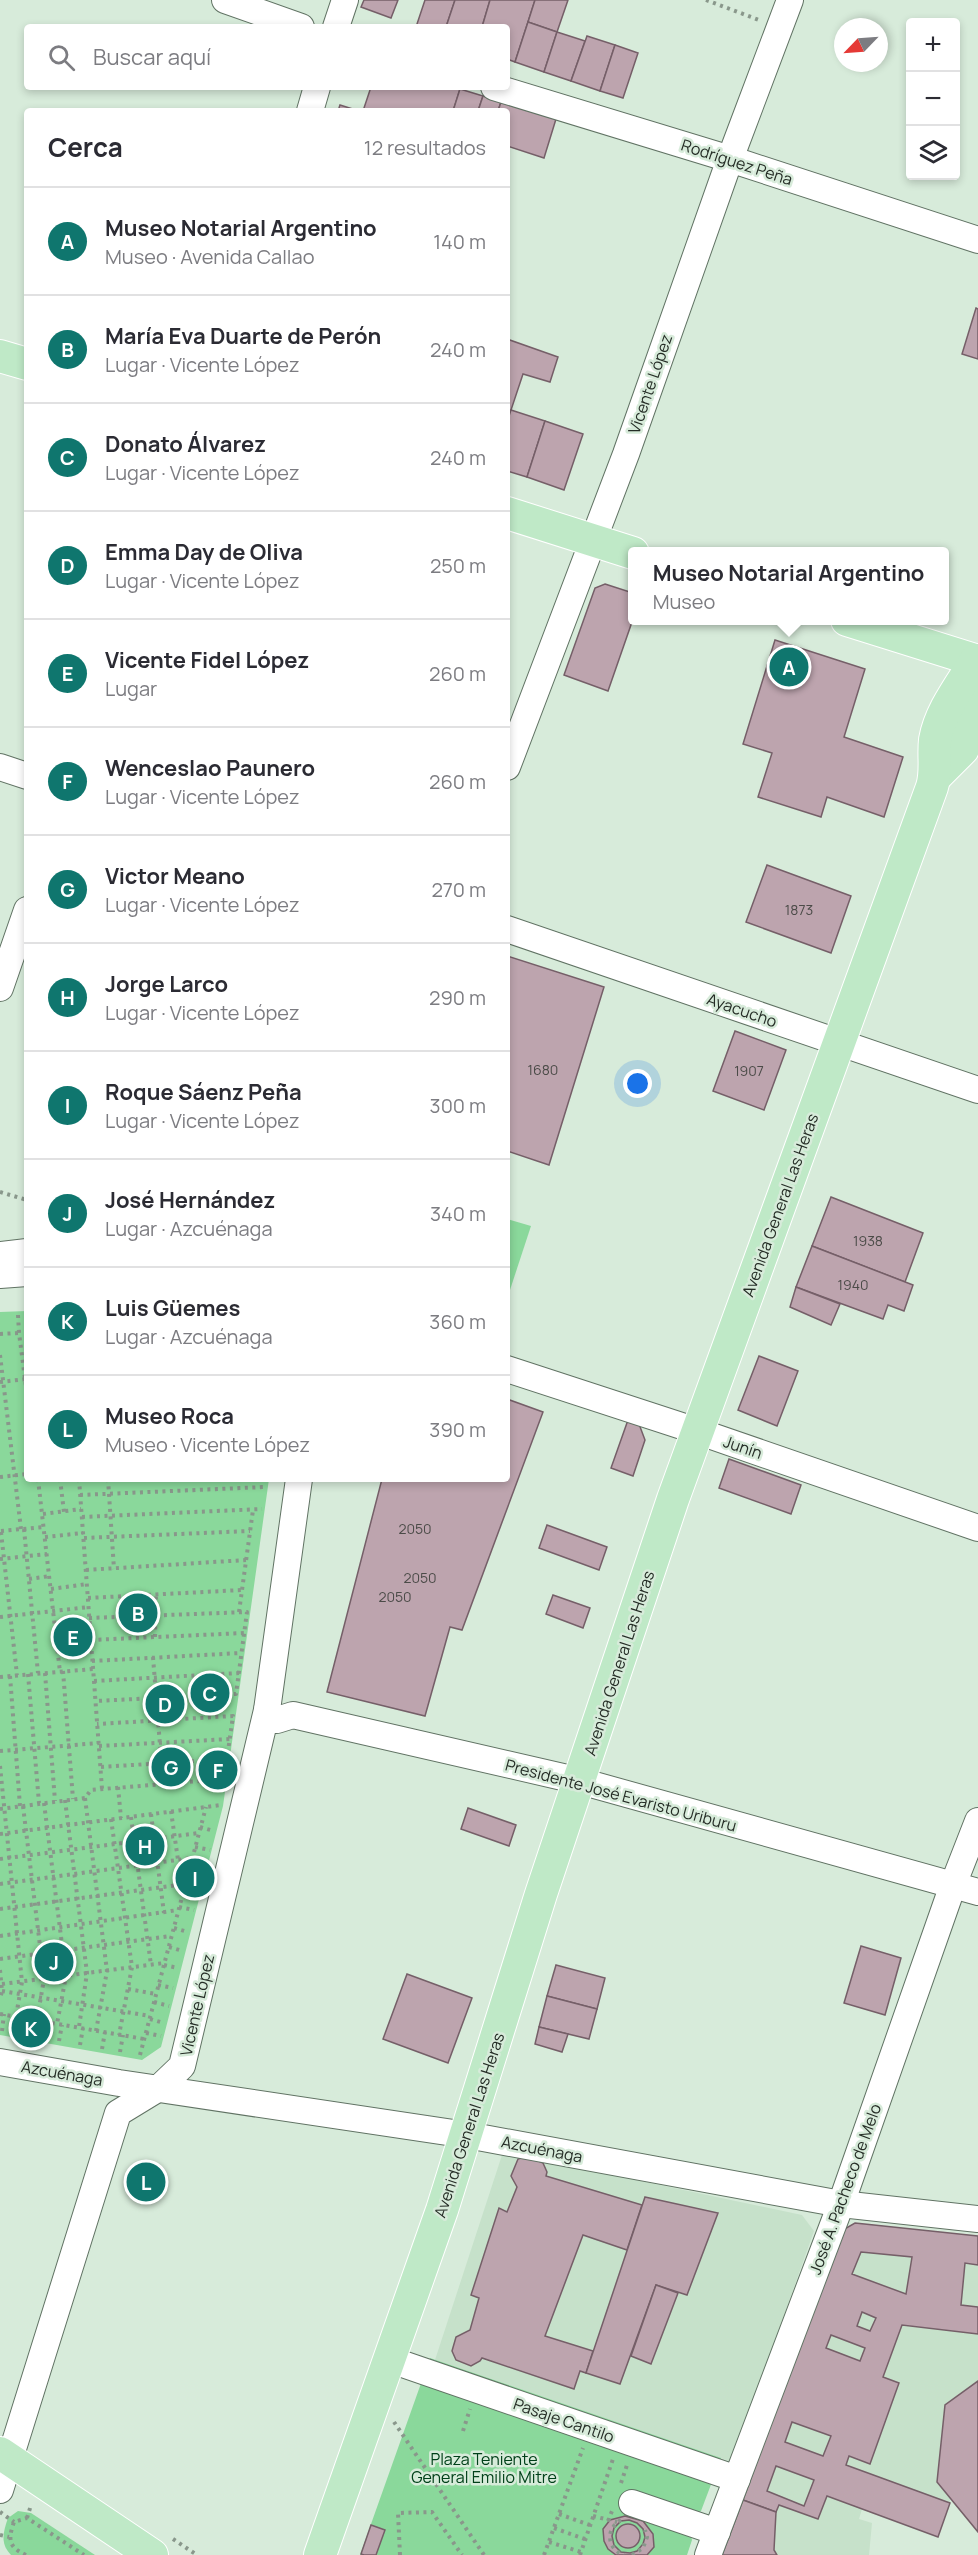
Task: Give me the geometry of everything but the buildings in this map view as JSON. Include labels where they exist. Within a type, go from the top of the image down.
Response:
[{"type":"main road","points":[[0,356],[24,363]]},
{"type":"main road","points":[[510,514],[628,551]]},
{"type":"main road","points":[[861,625],[977,658]]},
{"type":"main road","name":"Avenida General Las Heras","points":[[320,2555],[391,2360],[467,2135],[541,1894],[697,1431],[935,777],[935,740],[948,705],[977,658]]},
{"type":"main road","points":[[5,2457],[152,2555]]},
{"type":"street","points":[[225,0],[293,24]]},
{"type":"street","points":[[337,24],[345,0]]},
{"type":"street","name":"Vicente López","points":[[510,759],[593,540],[730,159],[790,0]]},
{"type":"street","points":[[311,108],[316,90]]},
{"type":"street","name":"Rodríguez Peña","points":[[504,90],[730,159],[978,240]]},
{"type":"street","points":[[0,767],[24,775]]},
{"type":"street","points":[[0,988],[24,919]]},
{"type":"street","name":"Ayacucho","points":[[510,930],[978,1090]]},
{"type":"street","points":[[0,1255],[24,1252]]},
{"type":"street","points":[[0,1275],[24,1273]]},
{"type":"street","name":"Junín","points":[[510,1371],[697,1431],[978,1528]]},
{"type":"street","name":"Vicente López","points":[[0,2490],[5,2457],[118,2113],[159,2088],[182,2066],[267,1710],[299,1482]]},
{"type":"street","name":"Presidente José Evaristo Uriburu","points":[[267,1710],[277,1720],[293,1715],[580,1781],[978,1892]]},
{"type":"street","name":"José A. Pacheco de Melo","points":[[713,2543],[841,2204],[953,1885],[978,1821]]},
{"type":"street","name":"Azcuénaga","points":[[0,2062],[119,2083],[467,2135],[841,2204],[978,2219]]},
{"type":"street","name":"Pasaje Cantilo","points":[[391,2360],[738,2479]]},
{"type":"street","points":[[625,2514],[713,2543]]},
{"type":"path","points":[[706,0],[780,28]]},
{"type":"path","points":[[0,1192],[24,1199]]},
{"type":"path","points":[[18,1315],[24,1366]]},
{"type":"path","points":[[0,1334],[19,1333]]},
{"type":"path","points":[[0,1355],[1,1381],[27,1556],[38,1673]]},
{"type":"path","points":[[1,1381],[24,1379]]},
{"type":"path","points":[[0,1477],[24,1474]]},
{"type":"path","points":[[38,1482],[62,1671],[74,1799]]},
{"type":"path","points":[[60,1482],[64,1512]]},
{"type":"path","points":[[79,1482],[102,1789]]},
{"type":"path","points":[[108,1482],[114,1569]]},
{"type":"path","points":[[80,1495],[265,1487]]},
{"type":"path","points":[[43,1514],[81,1509]]},
{"type":"path","points":[[82,1517],[262,1509]]},
{"type":"path","points":[[239,1612],[253,1510]]},
{"type":"path","points":[[17,1675],[2,1559],[1,1532],[44,1527]]},
{"type":"path","points":[[45,1537],[250,1532]]},
{"type":"path","points":[[2,1559],[47,1554]]},
{"type":"path","points":[[86,1570],[246,1560]]},
{"type":"path","points":[[29,1579],[50,1576]]},
{"type":"path","points":[[51,1589],[87,1584]]},
{"type":"path","points":[[88,1598],[242,1590]]},
{"type":"path","points":[[155,1637],[156,1595]]},
{"type":"path","points":[[0,1617],[88,1607]]},
{"type":"path","points":[[89,1618],[247,1612],[236,1694],[96,1701]]},
{"type":"path","points":[[91,1640],[244,1633]]},
{"type":"path","points":[[93,1661],[241,1653]]},
{"type":"path","points":[[153,1657],[163,1783]]},
{"type":"path","points":[[0,1677],[93,1669]]},
{"type":"path","points":[[45,1673],[55,1801]]},
{"type":"path","points":[[94,1681],[238,1673]]},
{"type":"path","points":[[28,1674],[34,1748],[66,1976],[59,2041]]},
{"type":"path","points":[[10,1676],[22,1806],[44,1979],[39,2038]]},
{"type":"path","points":[[1,1808],[85,1797],[91,1790],[118,1786],[224,1779],[233,1716],[98,1724]]},
{"type":"path","points":[[0,1751],[69,1745],[230,1739]]},
{"type":"path","points":[[101,1767],[227,1759]]},
{"type":"path","points":[[0,1766],[3,1834],[8,1858],[22,1982],[16,2016]]},
{"type":"path","points":[[118,1786],[121,1818]]},
{"type":"path","points":[[85,1797],[107,1971],[96,2031]]},
{"type":"path","points":[[65,1800],[87,1973],[82,2005],[80,2045]]},
{"type":"path","points":[[3,1834],[221,1805]]},
{"type":"path","points":[[140,2055],[206,1806]]},
{"type":"path","points":[[171,1811],[178,1860]]},
{"type":"path","points":[[151,1814],[164,1913]]},
{"type":"path","points":[[131,1817],[152,1965]]},
{"type":"path","points":[[111,1820],[132,1967],[120,2052]]},
{"type":"path","points":[[200,1827],[214,1831]]},
{"type":"path","points":[[0,1859],[199,1833]]},
{"type":"path","points":[[195,1847],[210,1850]]},
{"type":"path","points":[[0,1884],[192,1858]]},
{"type":"path","points":[[190,1865],[205,1869]]},
{"type":"path","points":[[0,1909],[185,1885],[199,1890]]},
{"type":"path","points":[[0,1936],[164,1913],[178,1909],[194,1910]]},
{"type":"path","points":[[174,1928],[188,1932]]},
{"type":"path","points":[[0,1959],[171,1936]]},
{"type":"path","points":[[169,1947],[183,1951]]},
{"type":"path","points":[[1,1988],[22,1982],[132,1967],[164,1964],[178,1968]]},
{"type":"path","points":[[0,1970],[0,1999]]},
{"type":"path","points":[[158,1985],[173,1988]]},
{"type":"path","points":[[1,1988],[20,1994],[124,2012],[164,2023]]},
{"type":"path","points":[[128,1989],[156,1994]]},
{"type":"path","points":[[154,2002],[169,2006]]},
{"type":"path","points":[[2,2031],[2,2014],[144,2039]]},
{"type":"path","points":[[20,2035],[22,2017]]},
{"type":"path","points":[[102,2049],[105,2032]]},
{"type":"path","points":[[146,2032],[161,2036]]},
{"type":"path","points":[[377,2396],[484,2555]]},
{"type":"path","points":[[544,2555],[590,2429]]},
{"type":"path","points":[[549,2542],[580,2554],[620,2439]]},
{"type":"path","points":[[0,2512],[14,2522]]},
{"type":"path","points":[[400,2555],[398,2513],[432,2512],[462,2555]]},
{"type":"path","points":[[559,2514],[590,2525]]},
{"type":"path","points":[[593,2516],[625,2514]]},
{"type":"path","points":[[624,2555],[615,2550],[610,2539],[612,2527],[625,2514]]},
{"type":"path","points":[[14,2522],[27,2518],[84,2555]]},
{"type":"path","points":[[14,2522],[9,2536],[12,2546],[23,2554]]},
{"type":"path","points":[[632,2555],[639,2552],[646,2542],[646,2531],[643,2526]]},
{"type":"path","points":[[554,2528],[585,2539]]},
{"type":"path","points":[[0,2535],[9,2536]]},
{"type":"shaded area","points":[[503,2152],[802,2215],[814,2231],[732,2462],[435,2360]]},
{"type":"shaded area","points":[[855,2223],[978,2236],[978,2381],[945,2405],[937,2482],[950,2498],[950,2503],[938,2537],[862,2509],[859,2519],[872,2523],[869,2555],[722,2555],[841,2231]]},
{"type":"green space","points":[[510,1220],[531,1226],[510,1290]]},
{"type":"green space","points":[[24,1311],[24,1482],[269,1482],[223,1806],[161,2047],[142,2060],[0,2035],[0,1312]]},
{"type":"green space","name":"Plaza Teniente General Emilio Mitre","points":[[430,2358],[721,2458],[701,2511],[692,2517],[689,2528],[692,2540],[687,2555],[360,2555]]},
{"type":"green space","points":[[18,2511],[31,2513],[95,2555],[11,2555],[5,2547],[4,2533],[8,2518]]},
{"type":"place","name":"Museo Notarial Argentino","points":[[789,667]]},
{"type":"place","name":"María Eva Duarte de Perón","points":[[138,1613]]},
{"type":"place","name":"Vicente Fidel López","points":[[73,1637]]},
{"type":"place","name":"Donato Álvarez","points":[[210,1693]]},
{"type":"place","name":"Emma Day de Oliva","points":[[165,1704]]},
{"type":"place","name":"Victor Meano","points":[[171,1767]]},
{"type":"place","name":"Wenceslao Paunero","points":[[218,1770]]},
{"type":"place","name":"Jorge Larco","points":[[145,1846]]},
{"type":"place","name":"Roque Sáenz Peña","points":[[195,1878]]},
{"type":"place","name":"José Hernández","points":[[54,1962]]},
{"type":"place","name":"Luis Güemes","points":[[31,2028]]},
{"type":"place","name":"Museo Roca","points":[[146,2182]]}]
